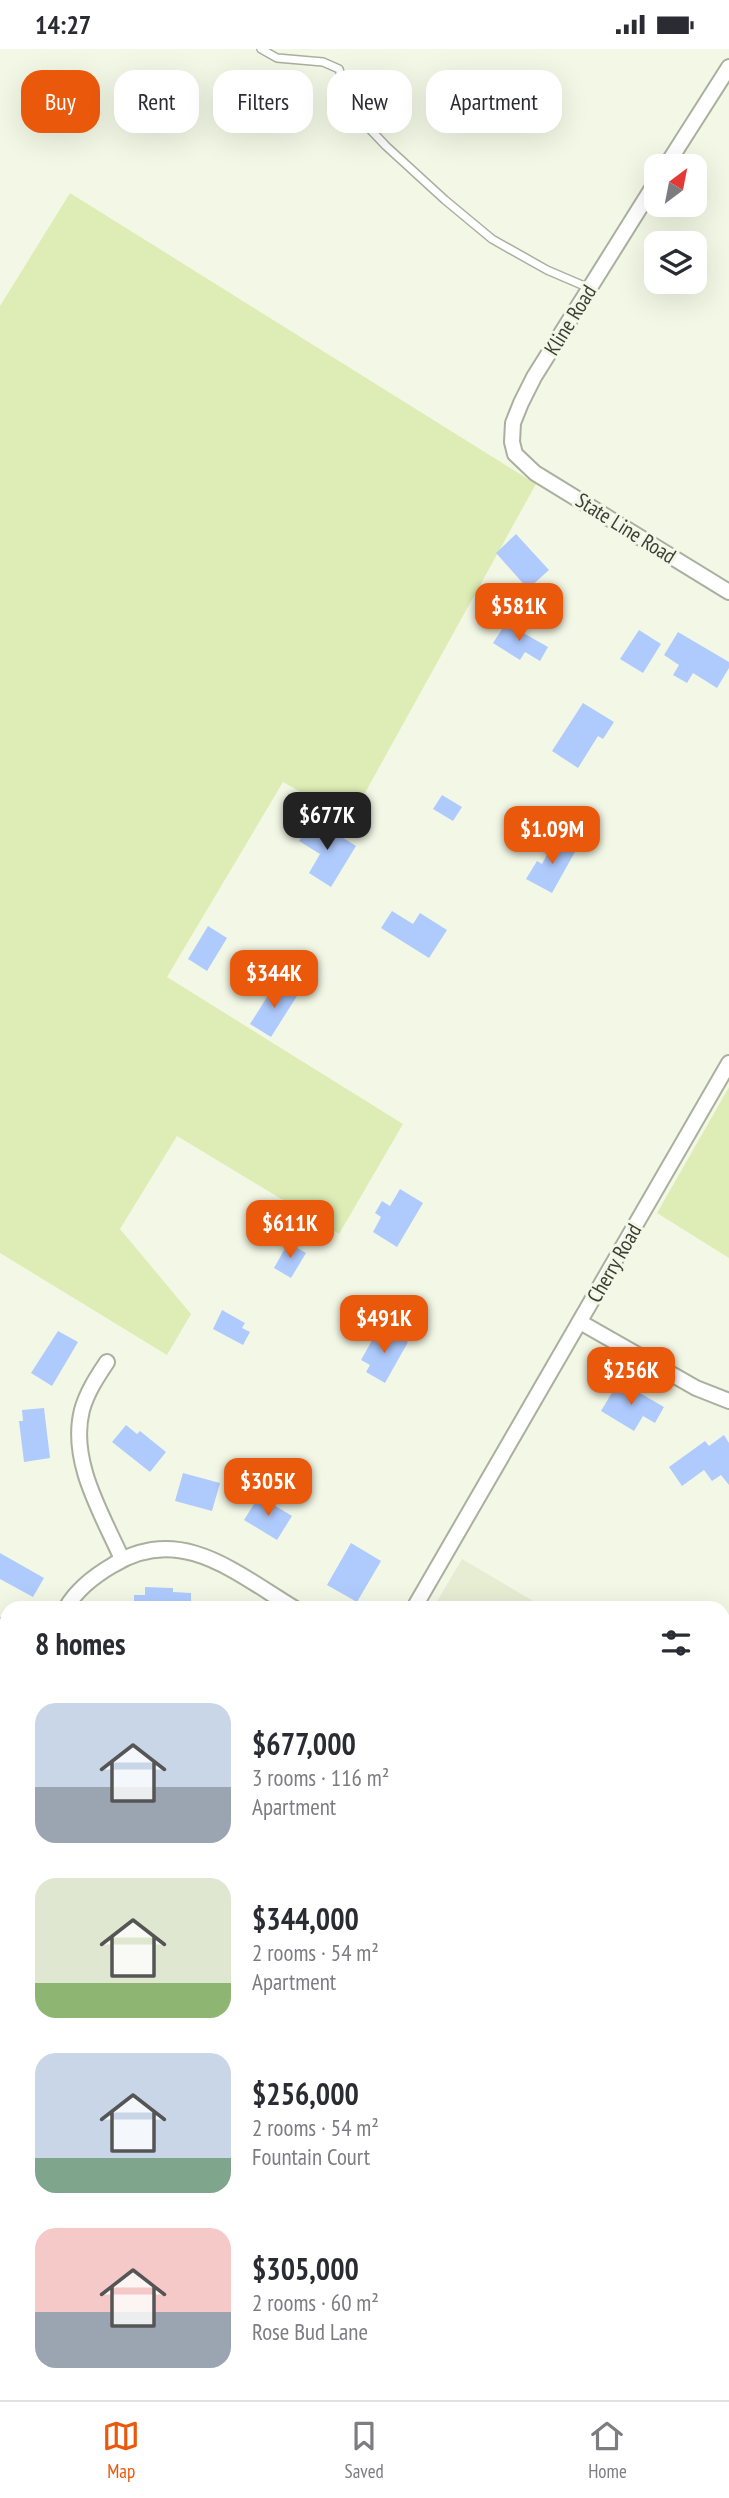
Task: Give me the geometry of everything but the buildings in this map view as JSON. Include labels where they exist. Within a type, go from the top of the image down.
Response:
[{"type":"street","points":[[674,154],[729,67]]},
{"type":"street","name":"Kline Road","points":[[524,463],[515,454],[512,442],[513,423],[521,403],[534,377],[644,202]]},
{"type":"street","name":"State Line Road","points":[[524,463],[729,592]]},
{"type":"street","name":"Cherry Road","points":[[418,1601],[729,1063]]},
{"type":"street","points":[[580,1322],[696,1388],[729,1401]]},
{"type":"street","points":[[107,1362],[82,1409],[79,1443],[90,1484],[122,1559]]},
{"type":"street","points":[[72,1601],[86,1584],[122,1559],[150,1549],[166,1547],[205,1556],[283,1601]]},
{"type":"lane","points":[[261,49],[277,58],[323,62],[340,69],[351,109],[386,146],[445,200],[492,239],[547,270],[590,288]]},
{"type":"shaded area","points":[[462,1559],[533,1601],[437,1601]]},
{"type":"green space","points":[[70,193],[536,484],[350,820],[283,782],[167,977],[403,1124],[339,1234],[177,1136],[120,1229],[191,1314],[167,1355],[0,1253],[0,306]]},
{"type":"green space","points":[[729,1087],[729,1258],[657,1213]]}]
